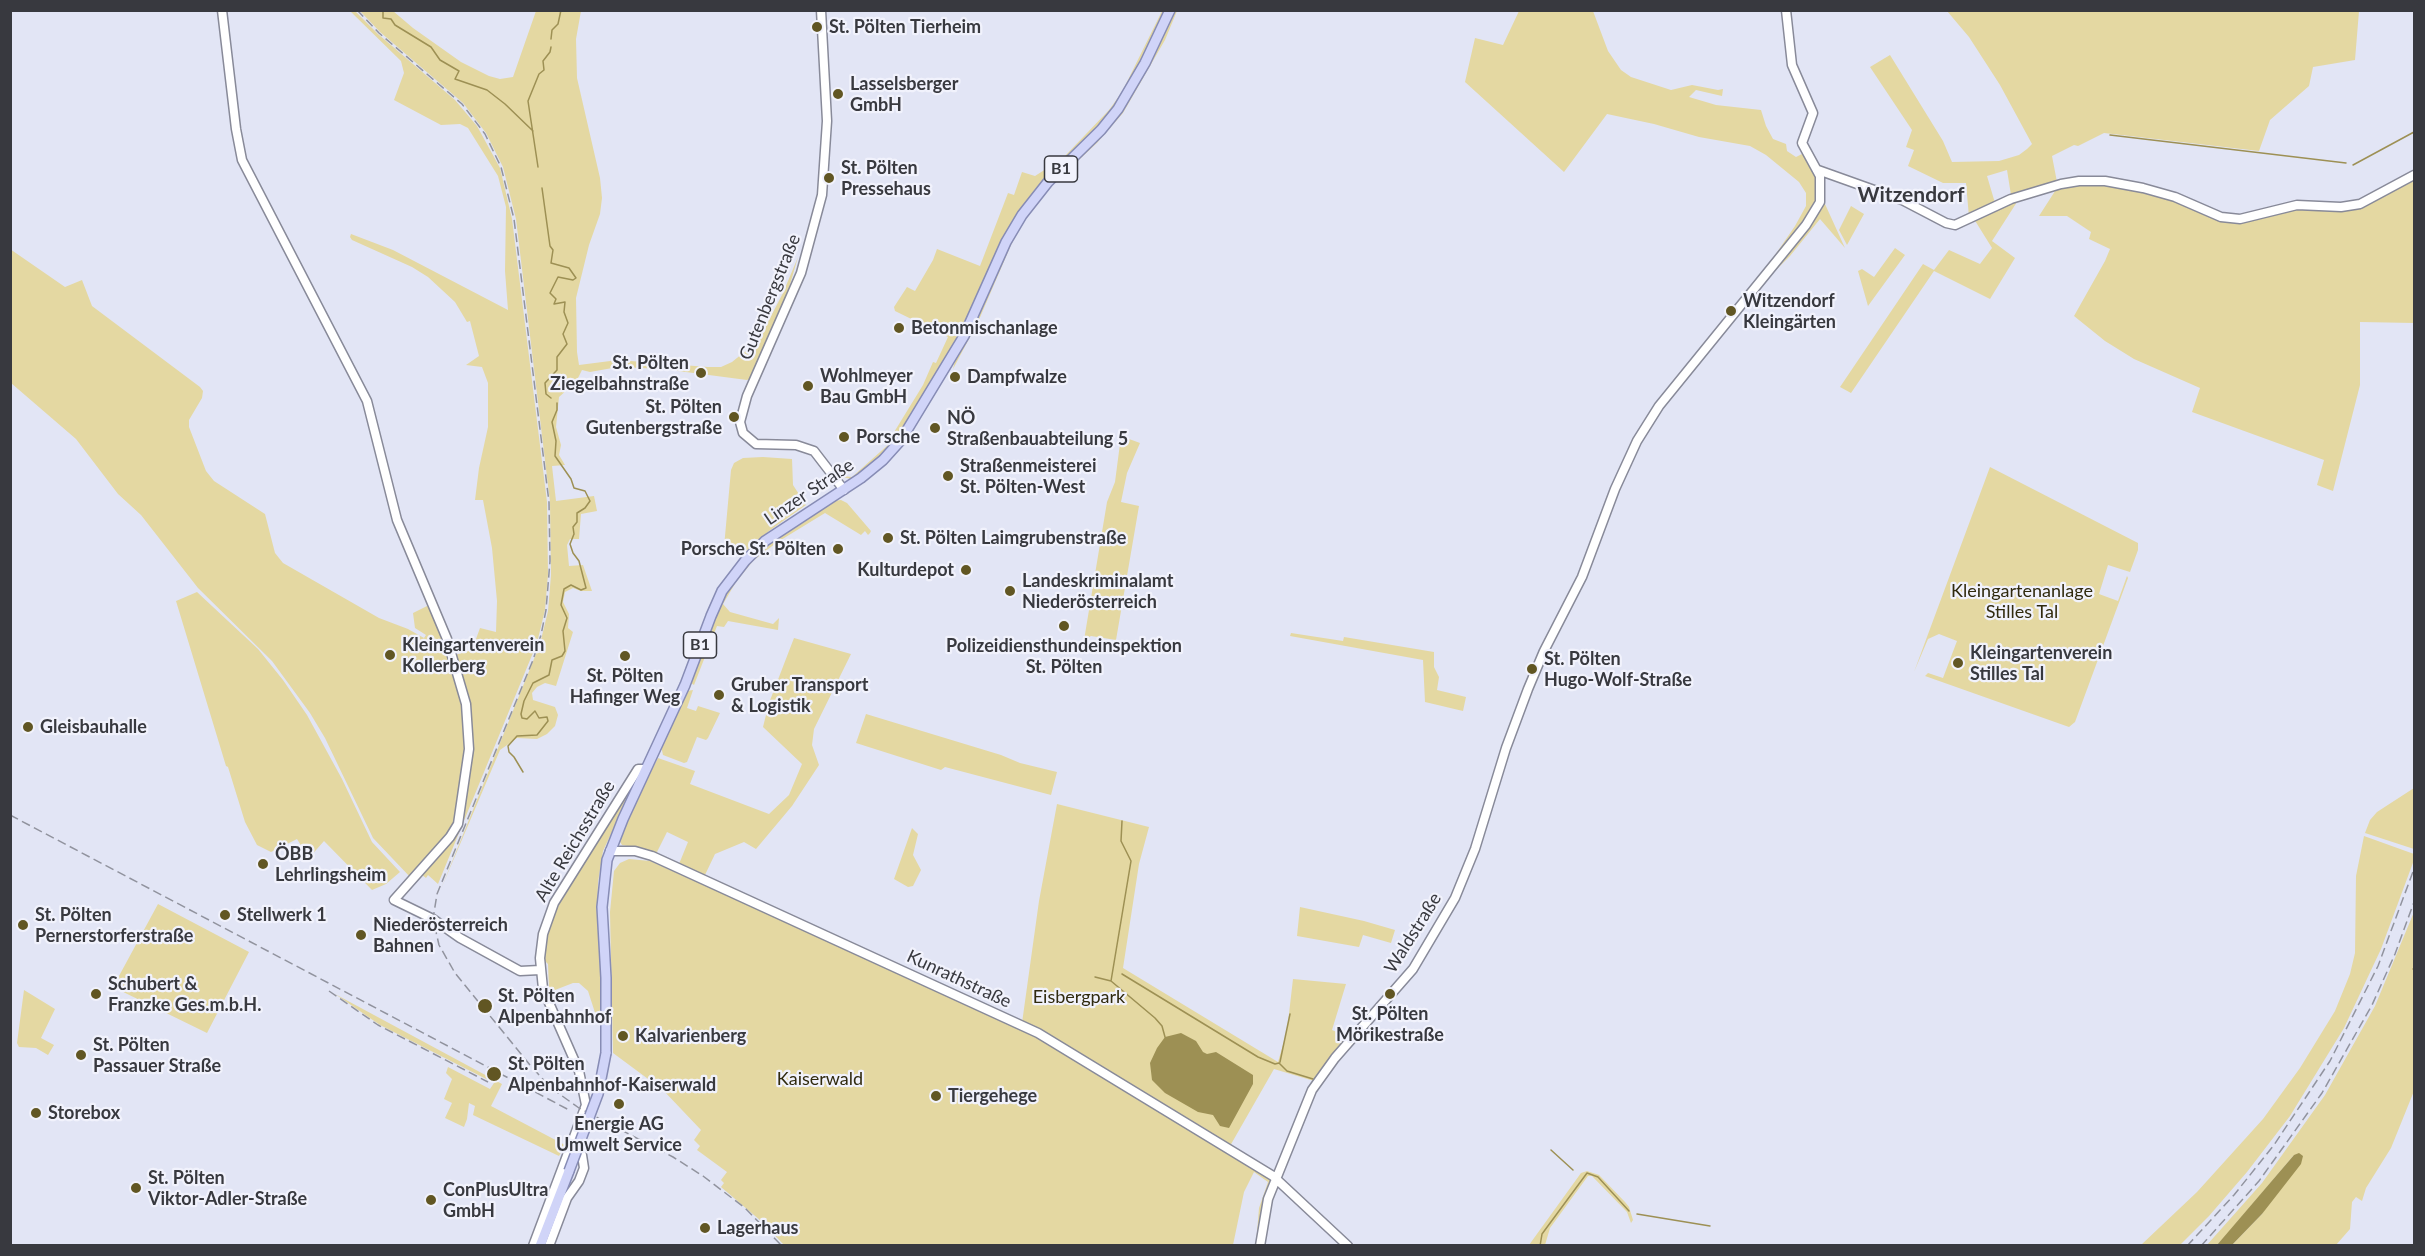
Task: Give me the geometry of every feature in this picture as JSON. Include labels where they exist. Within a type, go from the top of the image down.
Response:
[{"type":"main road","name":"Linzer Straße","points":[[540,1245],[598,1094],[606,1053],[606,978],[602,907],[604,874],[610,851],[685,685],[714,608],[732,575],[765,541],[844,490],[883,460],[907,431],[971,324],[1006,242],[1022,215],[1048,182],[1112,117],[1145,63],[1170,10]]},
{"type":"street","points":[[222,10],[236,129],[242,160],[363,391],[370,410],[397,520],[451,648],[464,692],[469,722],[468,759],[455,830],[394,900],[433,919],[460,938],[520,971],[540,970]]},
{"type":"street","name":"Gutenbergstraße","points":[[821,10],[828,121],[822,195],[801,273],[747,396],[740,422],[743,433],[756,444],[796,445],[814,451],[844,490]]},
{"type":"street","points":[[1786,10],[1792,65],[1813,113],[1802,143],[1818,170],[1902,200],[1951,225],[1961,223],[2020,196],[2079,180],[2105,181],[2143,188],[2175,197],[2221,217],[2240,219],[2297,205],[2341,207],[2360,204],[2415,176]]},
{"type":"street","name":"Waldstraße","points":[[1260,1245],[1265,1208],[1315,1085],[1335,1058],[1405,980],[1446,915],[1475,849],[1506,748],[1528,689],[1582,577],[1615,489],[1644,428],[1812,216],[1821,195],[1818,170]]},
{"type":"street","name":"Alte Reichsstraße","points":[[532,1245],[585,1110],[586,1097],[579,1071],[548,1005],[540,970],[543,934],[554,903],[638,769],[646,769]]},
{"type":"street","name":"Kunrathstraße","points":[[610,851],[635,851],[652,856],[1031,1030],[1276,1178],[1348,1245]]},
{"type":"street","points":[[549,1245],[567,1198],[575,1190],[584,1168],[582,1155],[572,1145]]},
{"type":"green space","points":[[350,11],[355,11],[378,34],[455,100],[477,126],[500,168],[512,219],[547,502],[548,574],[545,610],[537,643],[438,884],[428,875],[426,878],[422,875],[452,838],[472,749],[455,655],[472,650],[480,628],[496,632],[497,601],[492,548],[483,500],[475,500],[488,427],[488,383],[482,367],[466,365],[479,356],[470,321],[467,322],[455,302],[428,277],[412,267],[352,240],[350,237],[351,234],[393,250],[508,310],[505,271],[506,207],[498,176],[468,128],[460,124],[441,125],[394,100],[404,73],[401,61]]},
{"type":"green space","points":[[360,11],[393,11],[461,62],[500,79],[513,77],[536,11],[581,11],[576,39],[577,78],[600,178],[602,198],[600,214],[589,245],[576,298],[579,365],[618,360],[721,367],[732,362],[758,341],[783,293],[798,257],[782,312],[752,378],[747,380],[663,369],[618,367],[590,372],[582,370],[576,382],[559,397],[556,427],[561,445],[559,455],[565,465],[552,466],[556,501],[594,496],[597,511],[581,514],[579,539],[570,539],[567,545],[569,566],[583,565],[592,591],[573,588],[565,592],[563,602],[569,614],[568,628],[573,632],[556,686],[545,683],[532,693],[533,700],[555,707],[558,715],[555,726],[547,734],[537,739],[517,738],[500,750],[441,889],[540,644],[548,611],[551,575],[550,502],[516,219],[503,167],[486,133],[463,103],[380,32]]},
{"type":"green space","points":[[1162,11],[1167,11],[1160,28],[1110,115],[1046,180],[964,323],[959,336],[898,437],[874,462],[851,479],[839,476],[833,470],[834,466],[842,476],[852,477],[889,444],[888,442],[923,385],[933,362],[936,363],[948,337],[895,311],[894,307],[907,287],[915,291],[937,249],[980,266],[1008,193],[1014,195],[1022,172],[1035,176],[1063,158],[1109,110],[1122,92]]},
{"type":"green space","points":[[1173,11],[1177,11],[1165,40],[1123,113],[1097,143],[1051,186],[1025,219],[1011,245],[978,322],[953,369],[955,360],[980,313],[1009,244],[1036,200],[1096,140]]},
{"type":"green space","points":[[1519,11],[1593,11],[1608,51],[1621,70],[1631,77],[1671,90],[1692,85],[1723,89],[1722,96],[1696,90],[1689,97],[1716,105],[1761,110],[1773,139],[1786,144],[1787,151],[1796,157],[1804,153],[1816,171],[1819,194],[1810,214],[1762,274],[1806,206],[1806,193],[1799,182],[1766,155],[1750,146],[1699,137],[1607,114],[1564,172],[1465,82],[1475,38],[1503,45]]},
{"type":"green space","points":[[1947,11],[2359,11],[2355,60],[2313,67],[2309,86],[2270,120],[2259,151],[2104,133],[2052,156],[2057,182],[2014,196],[2011,195],[2007,170],[1987,176],[1995,203],[1969,217],[1966,183],[1943,183],[1908,166],[1914,150],[1906,147],[1912,130],[1870,67],[1890,55],[1943,141],[1952,162],[1999,161],[2019,155],[2032,144],[2000,85],[1969,37]]},
{"type":"green space","points":[[2414,179],[2414,323],[2360,322],[2360,385],[2333,491],[2317,485],[2324,460],[2192,412],[2200,388],[2134,359],[2105,341],[2074,316],[2110,249],[2089,239],[2091,232],[2067,216],[2039,216],[2057,188],[2096,183],[2142,190],[2244,223],[2283,210],[2374,201]]},
{"type":"green space","points":[[2016,200],[2017,202],[1992,241],[2015,258],[1990,299],[1934,271],[1851,393],[1840,387],[1923,264],[1934,270],[1949,250],[1980,264],[1992,248],[1974,219]]},
{"type":"green space","points":[[1822,203],[1825,204],[1845,248],[1820,219],[1790,256],[1766,277]]},
{"type":"green space","points":[[1851,206],[1864,214],[1847,245],[1839,230]]},
{"type":"green space","points":[[1895,248],[1905,255],[1868,306],[1858,271],[1862,269],[1874,277]]},
{"type":"green space","points":[[10,249],[65,287],[82,280],[92,306],[200,387],[203,391],[202,398],[189,420],[189,427],[206,471],[214,481],[265,514],[275,553],[283,563],[379,618],[424,638],[426,635],[415,628],[413,613],[427,606],[433,609],[461,693],[467,749],[453,828],[411,878],[373,838],[325,738],[310,713],[272,661],[198,588],[141,515],[118,494],[76,439],[11,383]]},
{"type":"green space","points":[[1121,436],[1140,443],[1127,473],[1121,502],[1139,506],[1116,640],[1091,636],[1084,640],[1107,502],[1115,482]]},
{"type":"green space","points":[[743,458],[792,459],[793,485],[806,505],[769,531],[745,552],[724,547],[731,470],[734,463]]},
{"type":"green space","name":"Kleingartenanlage Stilles Tal","points":[[1990,467],[2138,543],[2138,550],[2130,572],[2108,565],[2099,594],[2118,601],[2127,576],[2128,578],[2075,722],[2069,727],[1925,676],[1928,673],[1943,678],[1957,641],[1939,634],[1928,639],[1914,672]]},
{"type":"green space","points":[[841,500],[847,503],[871,531],[870,533],[868,535],[865,531],[861,535],[825,513],[776,543],[753,561],[736,582],[723,604],[730,612],[773,624],[779,618],[778,630],[728,621],[724,627],[717,626],[694,685],[691,683],[711,621],[729,585],[767,544],[834,501]]},
{"type":"green space","points":[[197,592],[258,649],[307,715],[342,779],[372,842],[400,872],[386,884],[372,890],[324,841],[309,858],[297,839],[271,852],[257,845],[245,822],[226,766],[176,601]]},
{"type":"green space","points":[[1291,633],[1343,641],[1344,637],[1434,652],[1434,667],[1439,677],[1437,690],[1466,697],[1463,711],[1425,702],[1423,660],[1290,636]]},
{"type":"green space","points":[[794,638],[851,654],[814,729],[812,745],[819,765],[792,806],[756,849],[744,842],[715,854],[704,877],[679,864],[688,842],[667,832],[656,854],[645,849],[622,845],[619,840],[629,814],[658,758],[695,771],[690,784],[769,814],[789,795],[802,764],[763,727],[769,703]]},
{"type":"green space","points":[[693,690],[687,708],[696,711],[698,706],[720,713],[708,738],[706,740],[697,737],[687,762],[684,763],[663,755],[661,746],[687,691]]},
{"type":"green space","points":[[866,714],[1001,755],[1020,763],[1057,772],[1051,795],[945,767],[941,770],[856,743]]},
{"type":"green space","points":[[630,788],[632,789],[603,851],[598,882],[597,914],[604,1026],[598,1022],[588,991],[579,983],[555,990],[549,989],[548,964],[543,959],[545,941],[554,913]]},
{"type":"green space","points":[[2414,788],[2414,849],[2365,833],[2370,820],[2377,812]]},
{"type":"green space","name":"Eisbergpark","points":[[1057,804],[1149,827],[1139,864],[1123,968],[1278,1062],[1287,1031],[1293,979],[1346,984],[1332,1030],[1351,1038],[1314,1081],[1274,1069],[1230,1146],[1022,1023],[1039,901]]},
{"type":"green space","points":[[912,828],[918,834],[913,855],[921,870],[913,886],[908,887],[894,879]]},
{"type":"green space","points":[[2364,836],[2414,854],[2414,860],[2381,949],[2344,1028],[2290,1116],[2247,1172],[2209,1216],[2180,1245],[2141,1245],[2197,1192],[2263,1119],[2300,1068],[2335,1011],[2350,974],[2355,953],[2356,876]]},
{"type":"green space","name":"Kaiserwald","points":[[629,859],[650,861],[1037,1035],[1263,1172],[1271,1180],[1262,1207],[1258,1245],[1256,1245],[1259,1208],[1268,1182],[1254,1172],[1244,1192],[1233,1245],[784,1245],[761,1221],[721,1187],[724,1183],[721,1180],[727,1172],[697,1150],[700,1146],[694,1140],[701,1130],[663,1090],[613,1053],[610,912],[614,871],[620,863]]},
{"type":"green space","points":[[158,904],[249,952],[207,1033],[113,987]]},
{"type":"green space","points":[[1300,907],[1395,930],[1391,943],[1363,935],[1359,947],[1297,936]]},
{"type":"green space","points":[[2414,912],[2414,1091],[2391,1148],[2366,1188],[2362,1201],[2356,1197],[2352,1202],[2350,1229],[2336,1245],[2232,1245],[2262,1214],[2294,1155],[2223,1239],[2217,1245],[2206,1246],[2262,1183],[2325,1095],[2375,1006]]},
{"type":"green space","points":[[24,990],[55,1009],[41,1038],[54,1045],[48,1055],[36,1048],[19,1047],[17,1043]]},
{"type":"green space","points":[[335,994],[502,1084],[491,1106],[565,1145],[559,1156],[473,1115],[475,1106],[469,1103],[464,1127],[445,1118],[452,1103],[444,1099],[452,1079],[446,1073],[448,1067],[490,1089],[494,1083],[380,1025]]},
{"type":"green space","points":[[1587,1171],[1599,1175],[1625,1202],[1633,1220],[1631,1223],[1627,1212],[1592,1176],[1588,1176],[1550,1228],[1545,1245],[1529,1245],[1581,1173]]},
{"type":"shaded area","points":[[1181,1033],[1196,1041],[1203,1052],[1207,1054],[1216,1052],[1253,1075],[1253,1084],[1229,1128],[1220,1126],[1213,1115],[1198,1112],[1165,1093],[1152,1080],[1150,1063],[1157,1048],[1165,1037]]},
{"type":"shaded area","points":[[2299,1153],[2303,1156],[2301,1164],[2262,1214],[2232,1245],[2217,1245],[2294,1155]]},
{"type":"waterway","points":[[383,10],[383,18],[391,19],[395,25],[431,47],[440,60],[459,71],[455,79],[487,90],[533,131]]},
{"type":"waterway","points":[[551,39],[552,30],[558,24],[561,10]]},
{"type":"waterway","points":[[538,167],[528,101],[539,74],[544,70],[543,61],[551,47]]},
{"type":"waterway","points":[[2353,165],[2414,132]]},
{"type":"waterway","points":[[2110,135],[2346,163]]},
{"type":"waterway","points":[[542,188],[550,246],[553,250],[551,263],[569,268],[576,278],[573,280],[558,277],[550,293],[556,299],[554,304],[565,302],[564,312],[568,323],[563,334],[567,344],[557,357],[557,370],[545,383],[546,394],[551,398]]},
{"type":"waterway","points":[[523,772],[509,752],[508,746],[517,736],[537,735],[548,721],[547,717],[539,718],[535,711],[527,719],[522,718],[524,701],[533,683],[549,675],[552,660],[562,656],[565,651],[563,631],[567,618],[561,605],[564,589],[571,585],[581,590],[586,588],[579,561],[570,544],[574,534],[573,527],[577,522],[577,513],[590,501],[585,491],[574,488],[571,479],[555,456],[556,441],[552,422],[557,403]]},
{"type":"waterway","points":[[1122,821],[1121,841],[1131,861],[1111,981],[1155,1018],[1162,1026],[1165,1037]]},
{"type":"waterway","points":[[1122,974],[1258,1057],[1275,1064],[1279,1063],[1287,1071],[1313,1079]]},
{"type":"waterway","points":[[1095,977],[1111,981]]},
{"type":"waterway","points":[[1280,1062],[1290,1014]]},
{"type":"waterway","points":[[1551,1150],[1573,1170]]},
{"type":"waterway","points":[[1540,1246],[1542,1234],[1587,1173],[1598,1177],[1629,1211]]},
{"type":"waterway","points":[[1637,1214],[1710,1226]]},
{"type":"railway","points":[[357,10],[379,33],[462,104],[485,134],[501,167],[514,219],[549,502],[550,561],[546,610],[541,635],[533,660],[437,894],[433,919],[439,945],[455,973],[551,1088],[579,1108],[673,1157],[703,1176],[745,1208],[782,1246]]},
{"type":"railway","points":[[10,815],[571,1111]]},
{"type":"railway","points":[[2187,1246],[2234,1195],[2274,1145],[2330,1061],[2378,966],[2414,869]]},
{"type":"railway","points":[[2201,1246],[2259,1181],[2322,1093],[2372,1005],[2395,954],[2414,902]]},
{"type":"railway","points":[[329,991],[378,1025],[488,1082]]},
{"type":"place","name":"St. Pölten Tierheim","points":[[817,27]]},
{"type":"place","name":"Lasselsberger GmbH","points":[[838,94]]},
{"type":"place","name":"St. Pölten Pressehaus","points":[[829,178]]},
{"type":"place","name":"Witzendorf Kleingärten","points":[[1731,311]]},
{"type":"place","name":"Betonmischanlage","points":[[899,328]]},
{"type":"place","name":"St. Pölten Ziegelbahnstraße","points":[[701,373]]},
{"type":"place","name":"Dampfwalze","points":[[955,377]]},
{"type":"place","name":"Wohlmeyer Bau GmbH","points":[[808,386]]},
{"type":"place","name":"St. Pölten Gutenbergstraße","points":[[734,417]]},
{"type":"place","name":"NÖ Straßenbauabteilung 5","points":[[935,428]]},
{"type":"place","name":"Porsche","points":[[844,437]]},
{"type":"place","name":"Straßenmeisterei St. Pölten-West","points":[[948,476]]},
{"type":"place","name":"St. Pölten Laimgrubenstraße","points":[[888,538]]},
{"type":"place","name":"Porsche St. Pölten","points":[[838,549]]},
{"type":"place","name":"Kulturdepot","points":[[966,570]]},
{"type":"place","name":"Landeskriminalamt Niederösterreich","points":[[1010,591]]},
{"type":"place","name":"Polizeidiensthundeinspektion St. Pölten","points":[[1064,626]]},
{"type":"place","name":"Kleingartenverein Kollerberg","points":[[390,655]]},
{"type":"place","name":"St. Pölten Hafinger Weg","points":[[625,656]]},
{"type":"place","name":"Kleingartenverein Stilles Tal","points":[[1958,663]]},
{"type":"place","name":"St. Pölten Hugo-Wolf-Straße","points":[[1532,669]]},
{"type":"place","name":"Gruber Transport & Logistik","points":[[719,695]]},
{"type":"place","name":"Gleisbauhalle","points":[[28,727]]},
{"type":"place","name":"ÖBB Lehrlingsheim","points":[[263,864]]},
{"type":"place","name":"Stellwerk 1","points":[[225,915]]},
{"type":"place","name":"St. Pölten Pernerstorferstraße","points":[[23,925]]},
{"type":"place","name":"Niederösterreich Bahnen","points":[[361,935]]},
{"type":"place","name":"Schubert & Franzke Ges.m.b.H.","points":[[96,994]]},
{"type":"place","name":"St. Pölten Mörikestraße","points":[[1390,994]]},
{"type":"place","name":"St. Pölten Alpenbahnhof","points":[[485,1006]]},
{"type":"place","name":"Kalvarienberg","points":[[623,1036]]},
{"type":"place","name":"St. Pölten Passauer Straße","points":[[81,1055]]},
{"type":"place","name":"St. Pölten Alpenbahnhof-Kaiserwald","points":[[494,1074]]},
{"type":"place","name":"Tiergehege","points":[[936,1096]]},
{"type":"place","name":"Energie AG Umwelt Service","points":[[619,1104]]},
{"type":"place","name":"Storebox","points":[[36,1113]]},
{"type":"place","name":"St. Pölten Viktor-Adler-Straße","points":[[136,1188]]},
{"type":"place","name":"ConPlusUltra GmbH","points":[[431,1200]]},
{"type":"place","name":"Lagerhaus","points":[[705,1228]]},
{"type":"district","name":"Witzendorf","points":[[1911,195]]}]
